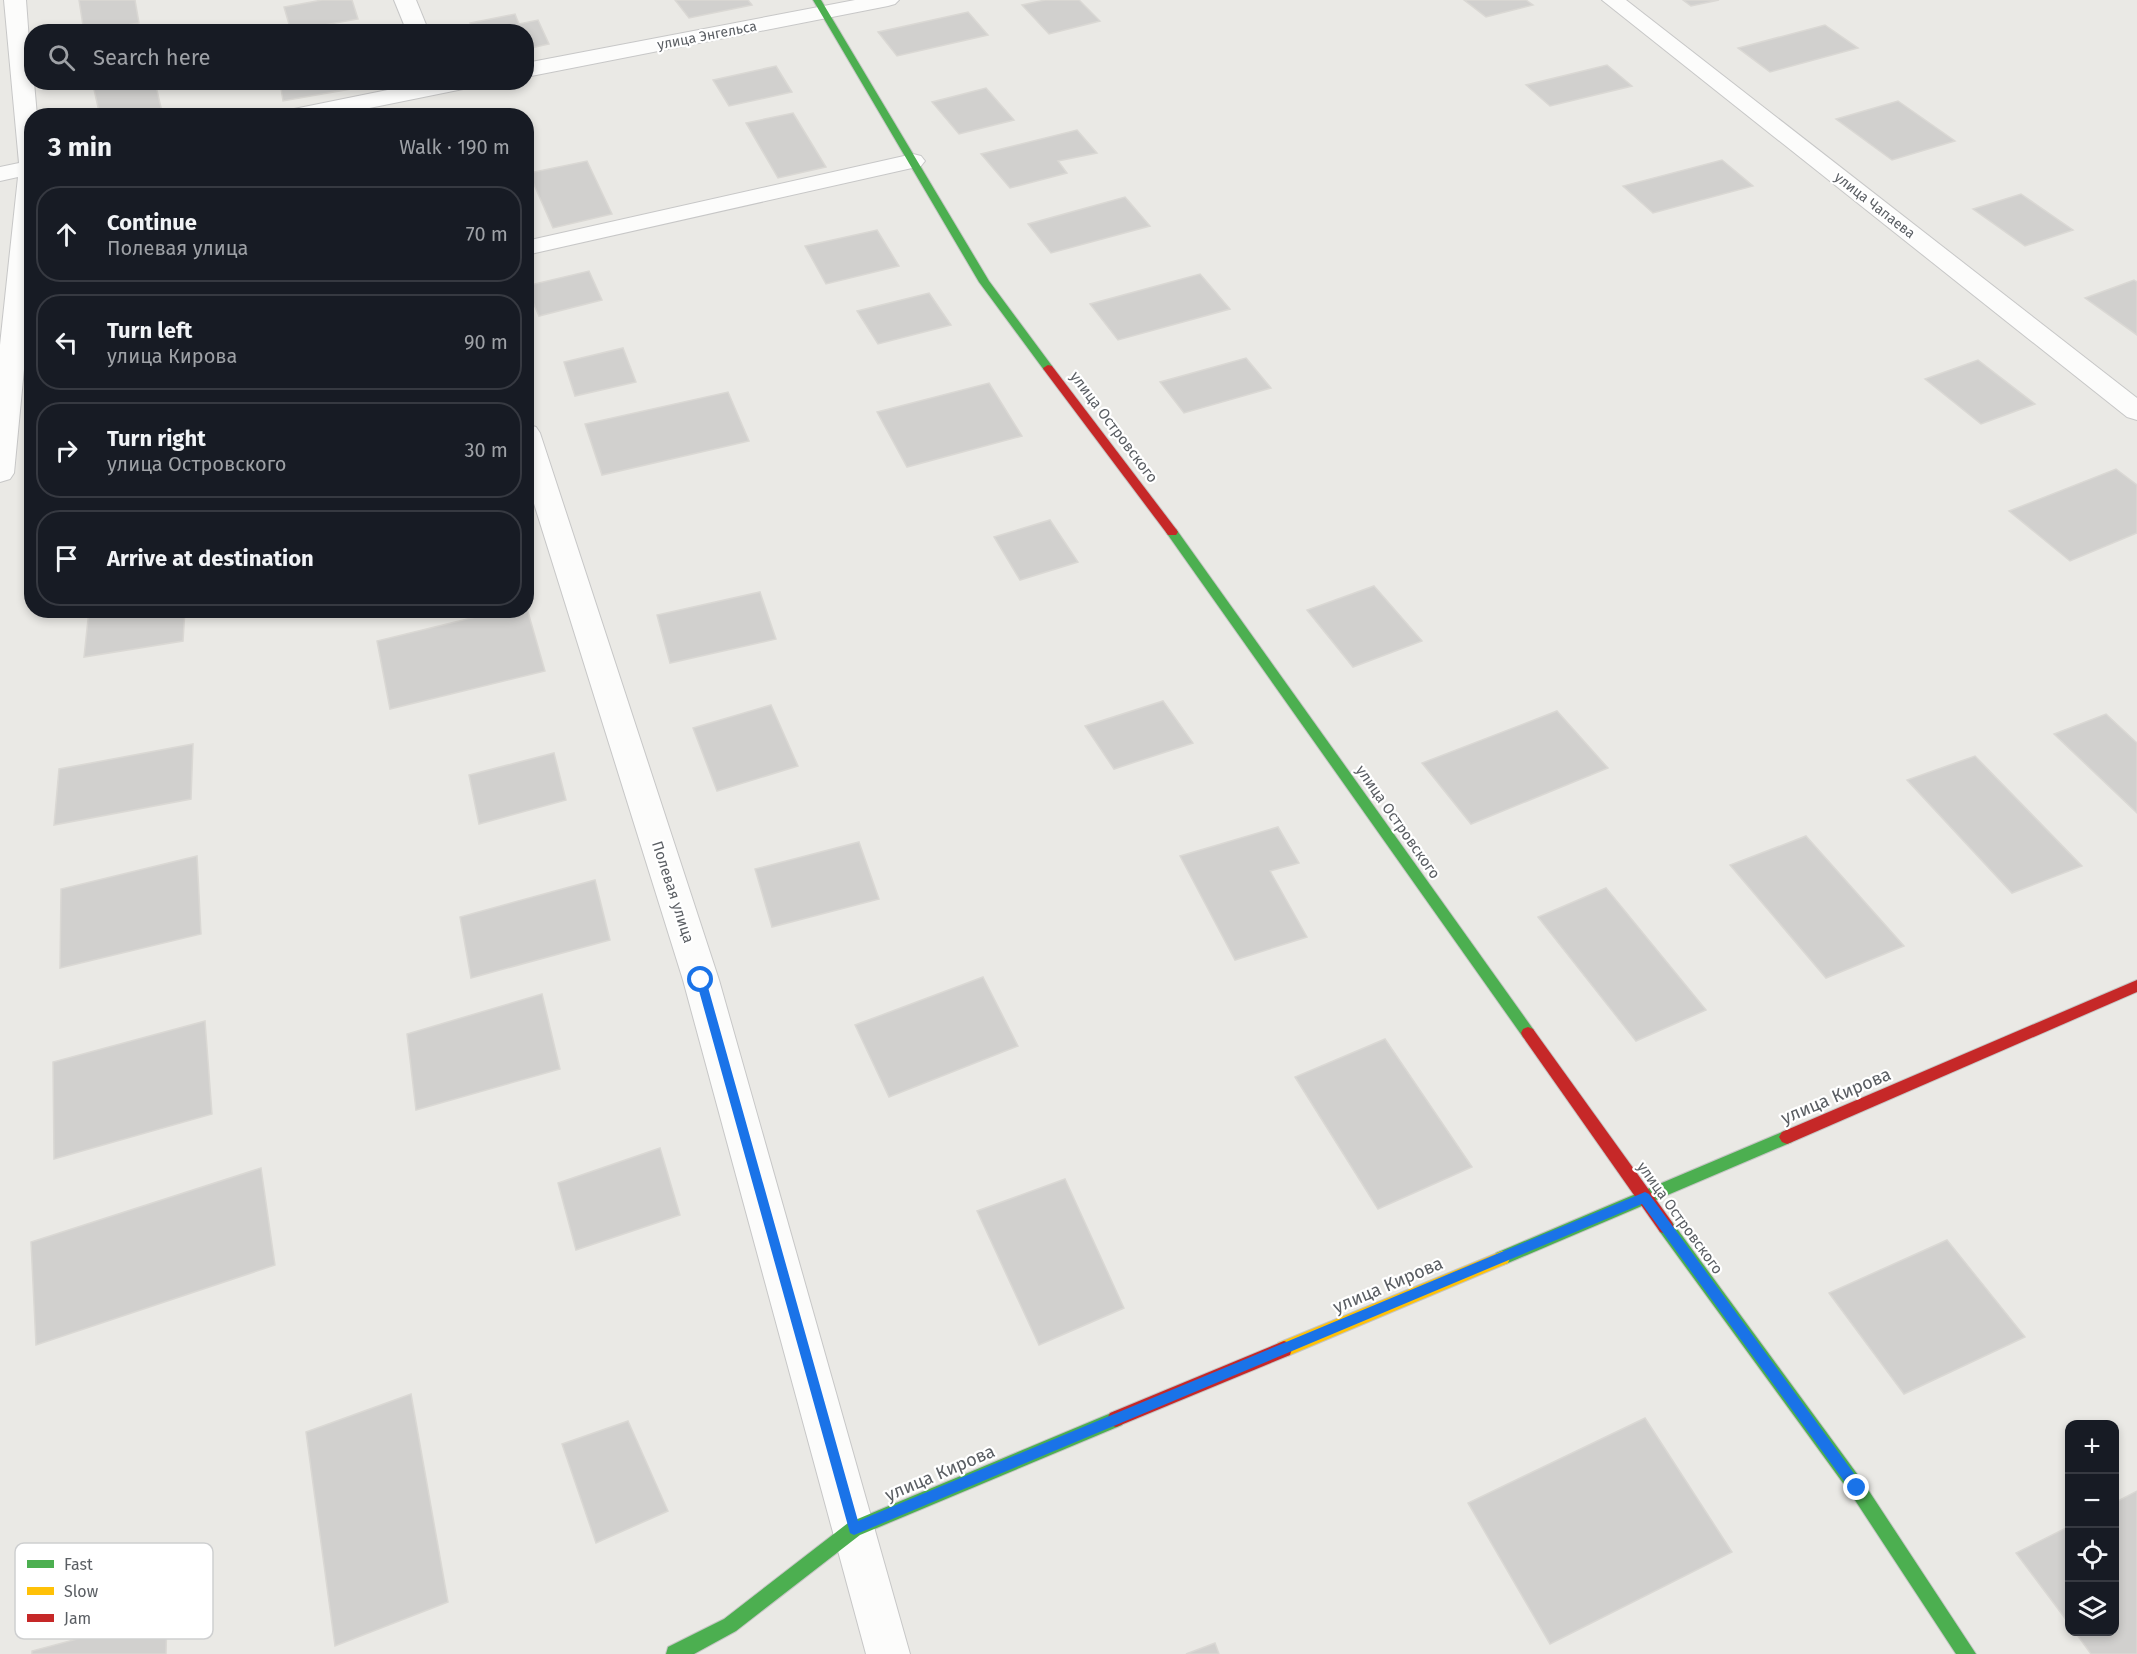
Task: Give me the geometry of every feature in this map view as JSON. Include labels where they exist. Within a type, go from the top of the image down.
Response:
[{"type":"street","points":[[15,0],[25,108]]},
{"type":"street","points":[[405,0],[415,24]]},
{"type":"street","name":"улица Энгельса","points":[[534,68],[822,6],[888,0]]},
{"type":"street","name":"улица Чапаева","points":[[1613,0],[2137,411]]},
{"type":"street","name":"улица Островского","points":[[822,6],[984,282],[1189,555],[1645,1198],[1857,1488],[1967,1654]]},
{"type":"street","points":[[332,108],[416,90]]},
{"type":"street","points":[[534,246],[913,161]]},
{"type":"street","points":[[0,174],[24,169]]},
{"type":"street","points":[[0,473],[24,236]]},
{"type":"street","name":"Полевая улица","points":[[534,458],[701,980],[888,1654]]},
{"type":"street","name":"улица Кирова","points":[[675,1654],[730,1625],[854,1529],[1645,1198],[2137,986]]},
{"type":"building","points":[[79,0],[135,0],[139,23],[83,24]]},
{"type":"building","points":[[322,0],[352,0],[358,19],[330,24],[289,24],[284,7]]},
{"type":"building","points":[[675,0],[748,0],[752,5],[689,18]]},
{"type":"building","points":[[1045,0],[1079,0],[1100,21],[1049,34],[1022,5]]},
{"type":"building","points":[[1464,0],[1526,0],[1533,5],[1486,17]]},
{"type":"building","points":[[1683,0],[1719,0],[1691,6]]},
{"type":"building","points":[[968,12],[988,35],[897,56],[878,32]]},
{"type":"building","points":[[515,14],[519,24],[470,24]]},
{"type":"building","points":[[538,20],[549,44],[534,47],[534,24],[519,24]]},
{"type":"building","points":[[1825,25],[1858,48],[1770,72],[1738,48]]},
{"type":"building","points":[[1607,65],[1632,86],[1550,106],[1526,85]]},
{"type":"building","points":[[776,66],[792,92],[729,106],[713,80]]},
{"type":"building","points":[[986,88],[1014,120],[959,134],[932,102]]},
{"type":"building","points":[[94,90],[157,90],[161,108],[98,108]]},
{"type":"building","points":[[281,90],[345,90],[283,101]]},
{"type":"building","points":[[1898,101],[1955,141],[1892,160],[1836,119]]},
{"type":"building","points":[[793,113],[826,167],[778,178],[746,123]]},
{"type":"building","points":[[1077,130],[1097,153],[1058,161],[1067,173],[1010,188],[981,154]]},
{"type":"building","points":[[1722,160],[1753,186],[1653,213],[1623,186]]},
{"type":"building","points":[[587,161],[612,214],[553,228],[534,184],[534,172]]},
{"type":"building","points":[[2021,194],[2073,230],[2025,246],[1973,209]]},
{"type":"building","points":[[1125,197],[1150,226],[1051,253],[1028,224]]},
{"type":"building","points":[[877,230],[899,266],[826,284],[805,246]]},
{"type":"building","points":[[589,271],[602,300],[539,316],[534,304],[534,284]]},
{"type":"building","points":[[1200,274],[1230,309],[1118,340],[1090,304]]},
{"type":"building","points":[[2134,280],[2137,282],[2137,335],[2085,298]]},
{"type":"building","points":[[929,293],[951,325],[878,344],[857,311]]},
{"type":"building","points":[[623,348],[636,382],[575,396],[564,362]]},
{"type":"building","points":[[1246,358],[1271,388],[1184,413],[1160,382]]},
{"type":"building","points":[[1978,360],[2035,404],[1981,424],[1925,379]]},
{"type":"building","points":[[989,383],[1022,436],[907,467],[877,412]]},
{"type":"building","points":[[728,392],[749,441],[602,475],[585,424]]},
{"type":"building","points":[[2116,469],[2137,485],[2137,533],[2070,561],[2009,511]]},
{"type":"building","points":[[1050,520],[1078,562],[1020,580],[994,537]]},
{"type":"building","points":[[1374,586],[1422,641],[1353,667],[1307,610]]},
{"type":"building","points":[[760,592],[776,639],[670,663],[657,615]]},
{"type":"building","points":[[88,618],[184,618],[183,641],[84,657]]},
{"type":"building","points":[[471,618],[530,618],[545,671],[390,709],[377,641]]},
{"type":"building","points":[[1163,701],[1193,743],[1114,769],[1085,726]]},
{"type":"building","points":[[771,705],[798,766],[717,791],[693,728]]},
{"type":"building","points":[[1557,711],[1608,768],[1471,824],[1422,763]]},
{"type":"building","points":[[2106,714],[2137,743],[2137,813],[2054,734]]},
{"type":"building","points":[[193,744],[191,799],[54,825],[59,769]]},
{"type":"building","points":[[554,753],[566,800],[479,824],[469,775]]},
{"type":"building","points":[[1975,756],[2082,866],[2012,893],[1907,780]]},
{"type":"building","points":[[1278,827],[1299,863],[1270,871],[1307,937],[1235,960],[1180,856]]},
{"type":"building","points":[[1806,836],[1904,946],[1826,978],[1730,865]]},
{"type":"building","points":[[859,842],[879,899],[772,927],[755,869]]},
{"type":"building","points":[[197,856],[201,934],[60,968],[61,889]]},
{"type":"building","points":[[595,880],[610,940],[471,978],[460,917]]},
{"type":"building","points":[[1606,888],[1706,1010],[1636,1041],[1538,917]]},
{"type":"building","points":[[983,977],[1018,1046],[889,1097],[855,1025]]},
{"type":"building","points":[[542,994],[560,1069],[416,1110],[407,1034]]},
{"type":"building","points":[[205,1021],[212,1114],[54,1159],[53,1062]]},
{"type":"building","points":[[1385,1039],[1472,1167],[1378,1209],[1295,1077]]},
{"type":"building","points":[[660,1148],[680,1215],[576,1250],[558,1183]]},
{"type":"building","points":[[261,1168],[275,1265],[36,1345],[31,1242]]},
{"type":"building","points":[[1065,1179],[1124,1308],[1039,1345],[977,1211]]},
{"type":"building","points":[[1947,1240],[2025,1337],[1904,1394],[1829,1293]]},
{"type":"building","points":[[411,1394],[448,1602],[335,1646],[306,1432]]},
{"type":"building","points":[[1645,1418],[1732,1552],[1550,1644],[1468,1503]]},
{"type":"building","points":[[628,1421],[668,1511],[596,1543],[562,1444]]},
{"type":"building","points":[[2137,1491],[2137,1654],[2091,1654],[2078,1636],[2119,1636],[2119,1500]]},
{"type":"building","points":[[2065,1528],[2065,1618],[2016,1553]]},
{"type":"building","points":[[77,1639],[166,1639],[166,1654],[32,1654],[32,1651]]},
{"type":"building","points":[[1215,1643],[1219,1654],[1186,1654]]},
{"type":"traffic: fast","points":[[817,0],[984,282],[1048,368]]},
{"type":"traffic: fast","points":[[1172,532],[1528,1033]]},
{"type":"traffic: fast","points":[[1502,1258],[1787,1137]]},
{"type":"traffic: fast","points":[[1666,1227],[1857,1488],[1967,1654]]},
{"type":"traffic: fast","points":[[675,1654],[730,1625],[854,1529],[1116,1419]]},
{"type":"traffic: slow","points":[[1284,1349],[1502,1258]]},
{"type":"traffic: jam","points":[[1048,368],[1172,532]]},
{"type":"traffic: jam","points":[[1787,1137],[2137,986]]},
{"type":"traffic: jam","points":[[1528,1033],[1666,1227]]},
{"type":"traffic: jam","points":[[1116,1419],[1284,1349]]},
{"type":"route","points":[[701,980],[854,1529],[1645,1198],[1857,1488]]}]
